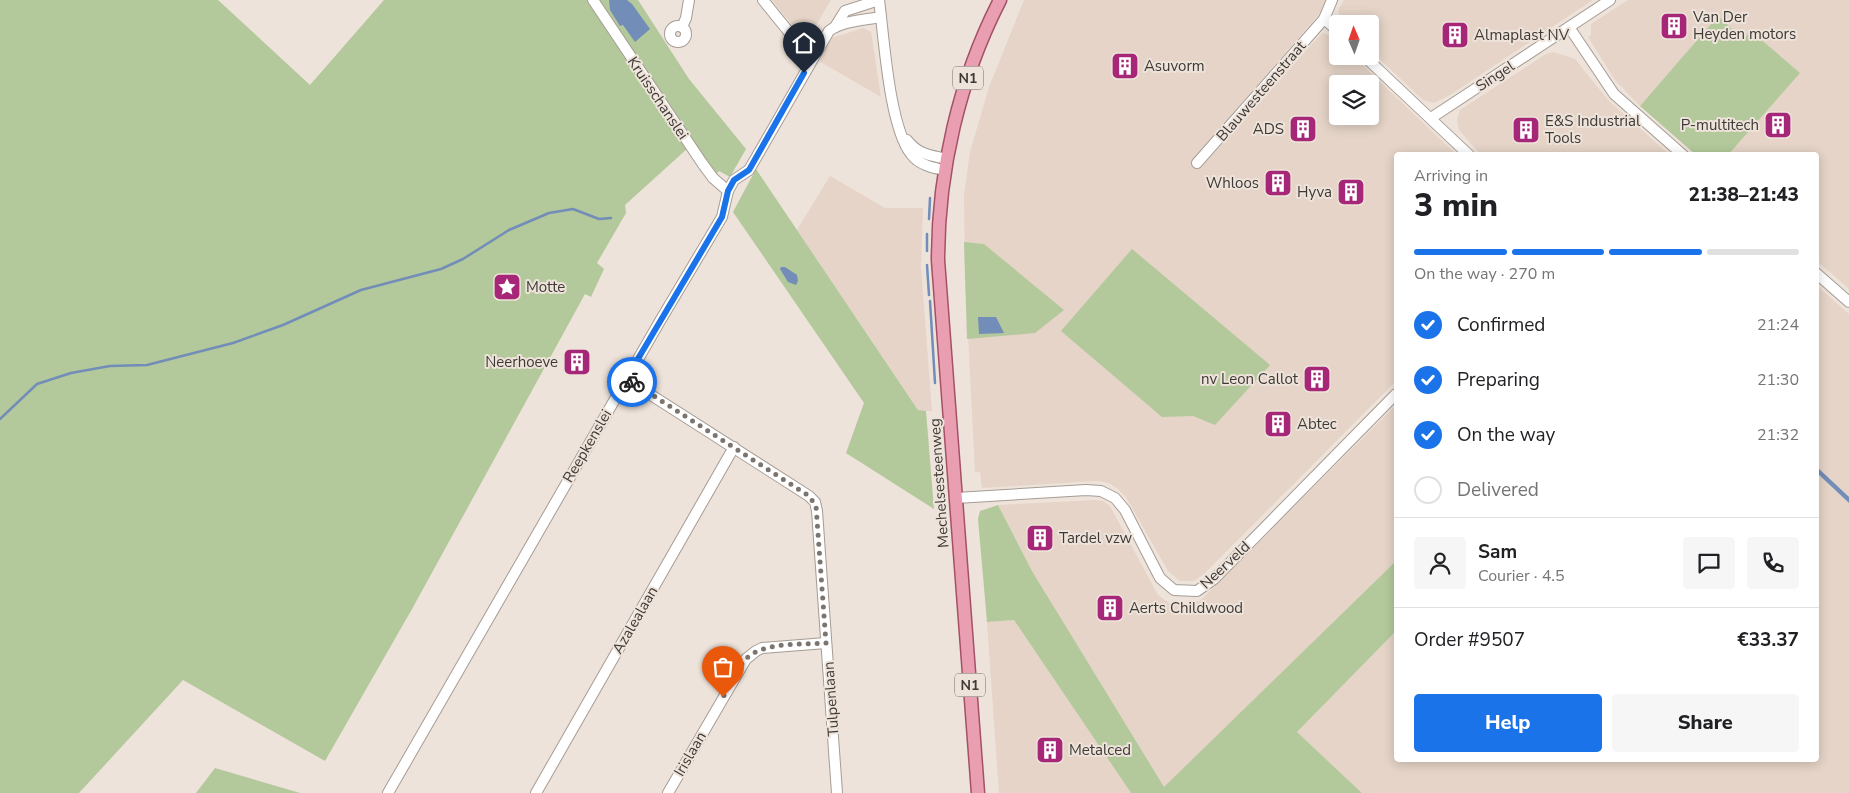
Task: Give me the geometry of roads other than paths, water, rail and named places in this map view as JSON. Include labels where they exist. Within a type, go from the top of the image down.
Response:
[{"type":"main road","name":"N1","points":[[946,164],[958,110],[972,65],[1000,0]]},
{"type":"main road","name":"Mechelsesteenweg","points":[[946,164],[939,218],[938,260],[978,793]]},
{"type":"street","name":"Kruisschanslei","points":[[593,0],[702,163],[713,178],[728,191]]},
{"type":"street","points":[[682,27],[686,18],[689,0]]},
{"type":"street","points":[[763,0],[802,48],[813,57]]},
{"type":"street","name":"Reepkenslei","points":[[388,793],[626,379],[722,217],[728,191],[734,180],[749,170],[813,57],[845,10],[879,0]]},
{"type":"street","points":[[879,0],[890,82],[900,132],[911,154],[919,162],[930,166],[946,164]]},
{"type":"street","name":"Blauwesteenstraat","points":[[1197,162],[1324,19],[1332,0]]},
{"type":"street","name":"Singel","points":[[1430,118],[1610,0]]},
{"type":"street","points":[[835,26],[881,18]]},
{"type":"street","points":[[1324,19],[1329,23]]},
{"type":"street","points":[[1569,27],[1614,94],[1680,152]]},
{"type":"street","points":[[1374,65],[1466,152]]},
{"type":"street","points":[[1819,276],[1849,302]]},
{"type":"street","name":"Tulpenlaan","points":[[626,379],[734,447],[809,496],[815,502],[837,793]]},
{"type":"street","name":"Neerveld","points":[[956,498],[1086,490],[1100,491],[1115,498],[1125,510],[1160,578],[1174,590],[1197,591],[1214,579],[1394,396]]},
{"type":"street","name":"Azalealaan","points":[[536,793],[734,447]]},
{"type":"street","name":"Irislaan","points":[[668,793],[742,665],[751,655],[762,648],[826,643]]},
{"type":"water","points":[[609,0],[627,0],[650,29],[635,42],[623,25],[620,26],[610,10]]},
{"type":"water","points":[[785,267],[797,275],[798,281],[796,285],[788,282],[780,269]]},
{"type":"water","points":[[978,317],[996,317],[1004,333],[979,334]]},
{"type":"water","points":[[1819,469],[1849,497],[1849,503],[1819,475]]},
{"type":"waterway","points":[[929,219],[930,198]]},
{"type":"waterway","points":[[0,419],[37,384],[71,373],[110,366],[147,365],[233,343],[283,325],[361,290],[441,269],[463,259],[509,230],[549,213],[573,209],[599,219],[611,218]]},
{"type":"waterway","points":[[927,234],[927,251]]},
{"type":"waterway","points":[[927,265],[929,295]]},
{"type":"waterway","points":[[930,301],[935,383]]},
{"type":"place","name":"Van Der Heyden motors","points":[[1674,26]]},
{"type":"place","name":"Almaplast NV","points":[[1455,35]]},
{"type":"place","name":"Asuvorm","points":[[1125,66]]},
{"type":"place","name":"P-multitech","points":[[1778,125]]},
{"type":"place","name":"ADS","points":[[1303,129]]},
{"type":"place","name":"E&S Industrial Tools","points":[[1526,130]]},
{"type":"place","name":"Whloos","points":[[1278,183]]},
{"type":"place","name":"Hyva","points":[[1351,192]]},
{"type":"place","name":"Motte","points":[[507,287]]},
{"type":"place","name":"Neerhoeve","points":[[577,362]]},
{"type":"place","name":"nv Leon Callot","points":[[1317,379]]},
{"type":"place","name":"Abtec","points":[[1278,424]]},
{"type":"place","name":"Tardel vzw","points":[[1040,538]]},
{"type":"place","name":"Aerts Childwood","points":[[1110,608]]},
{"type":"place","name":"Metalced","points":[[1050,750]]}]
